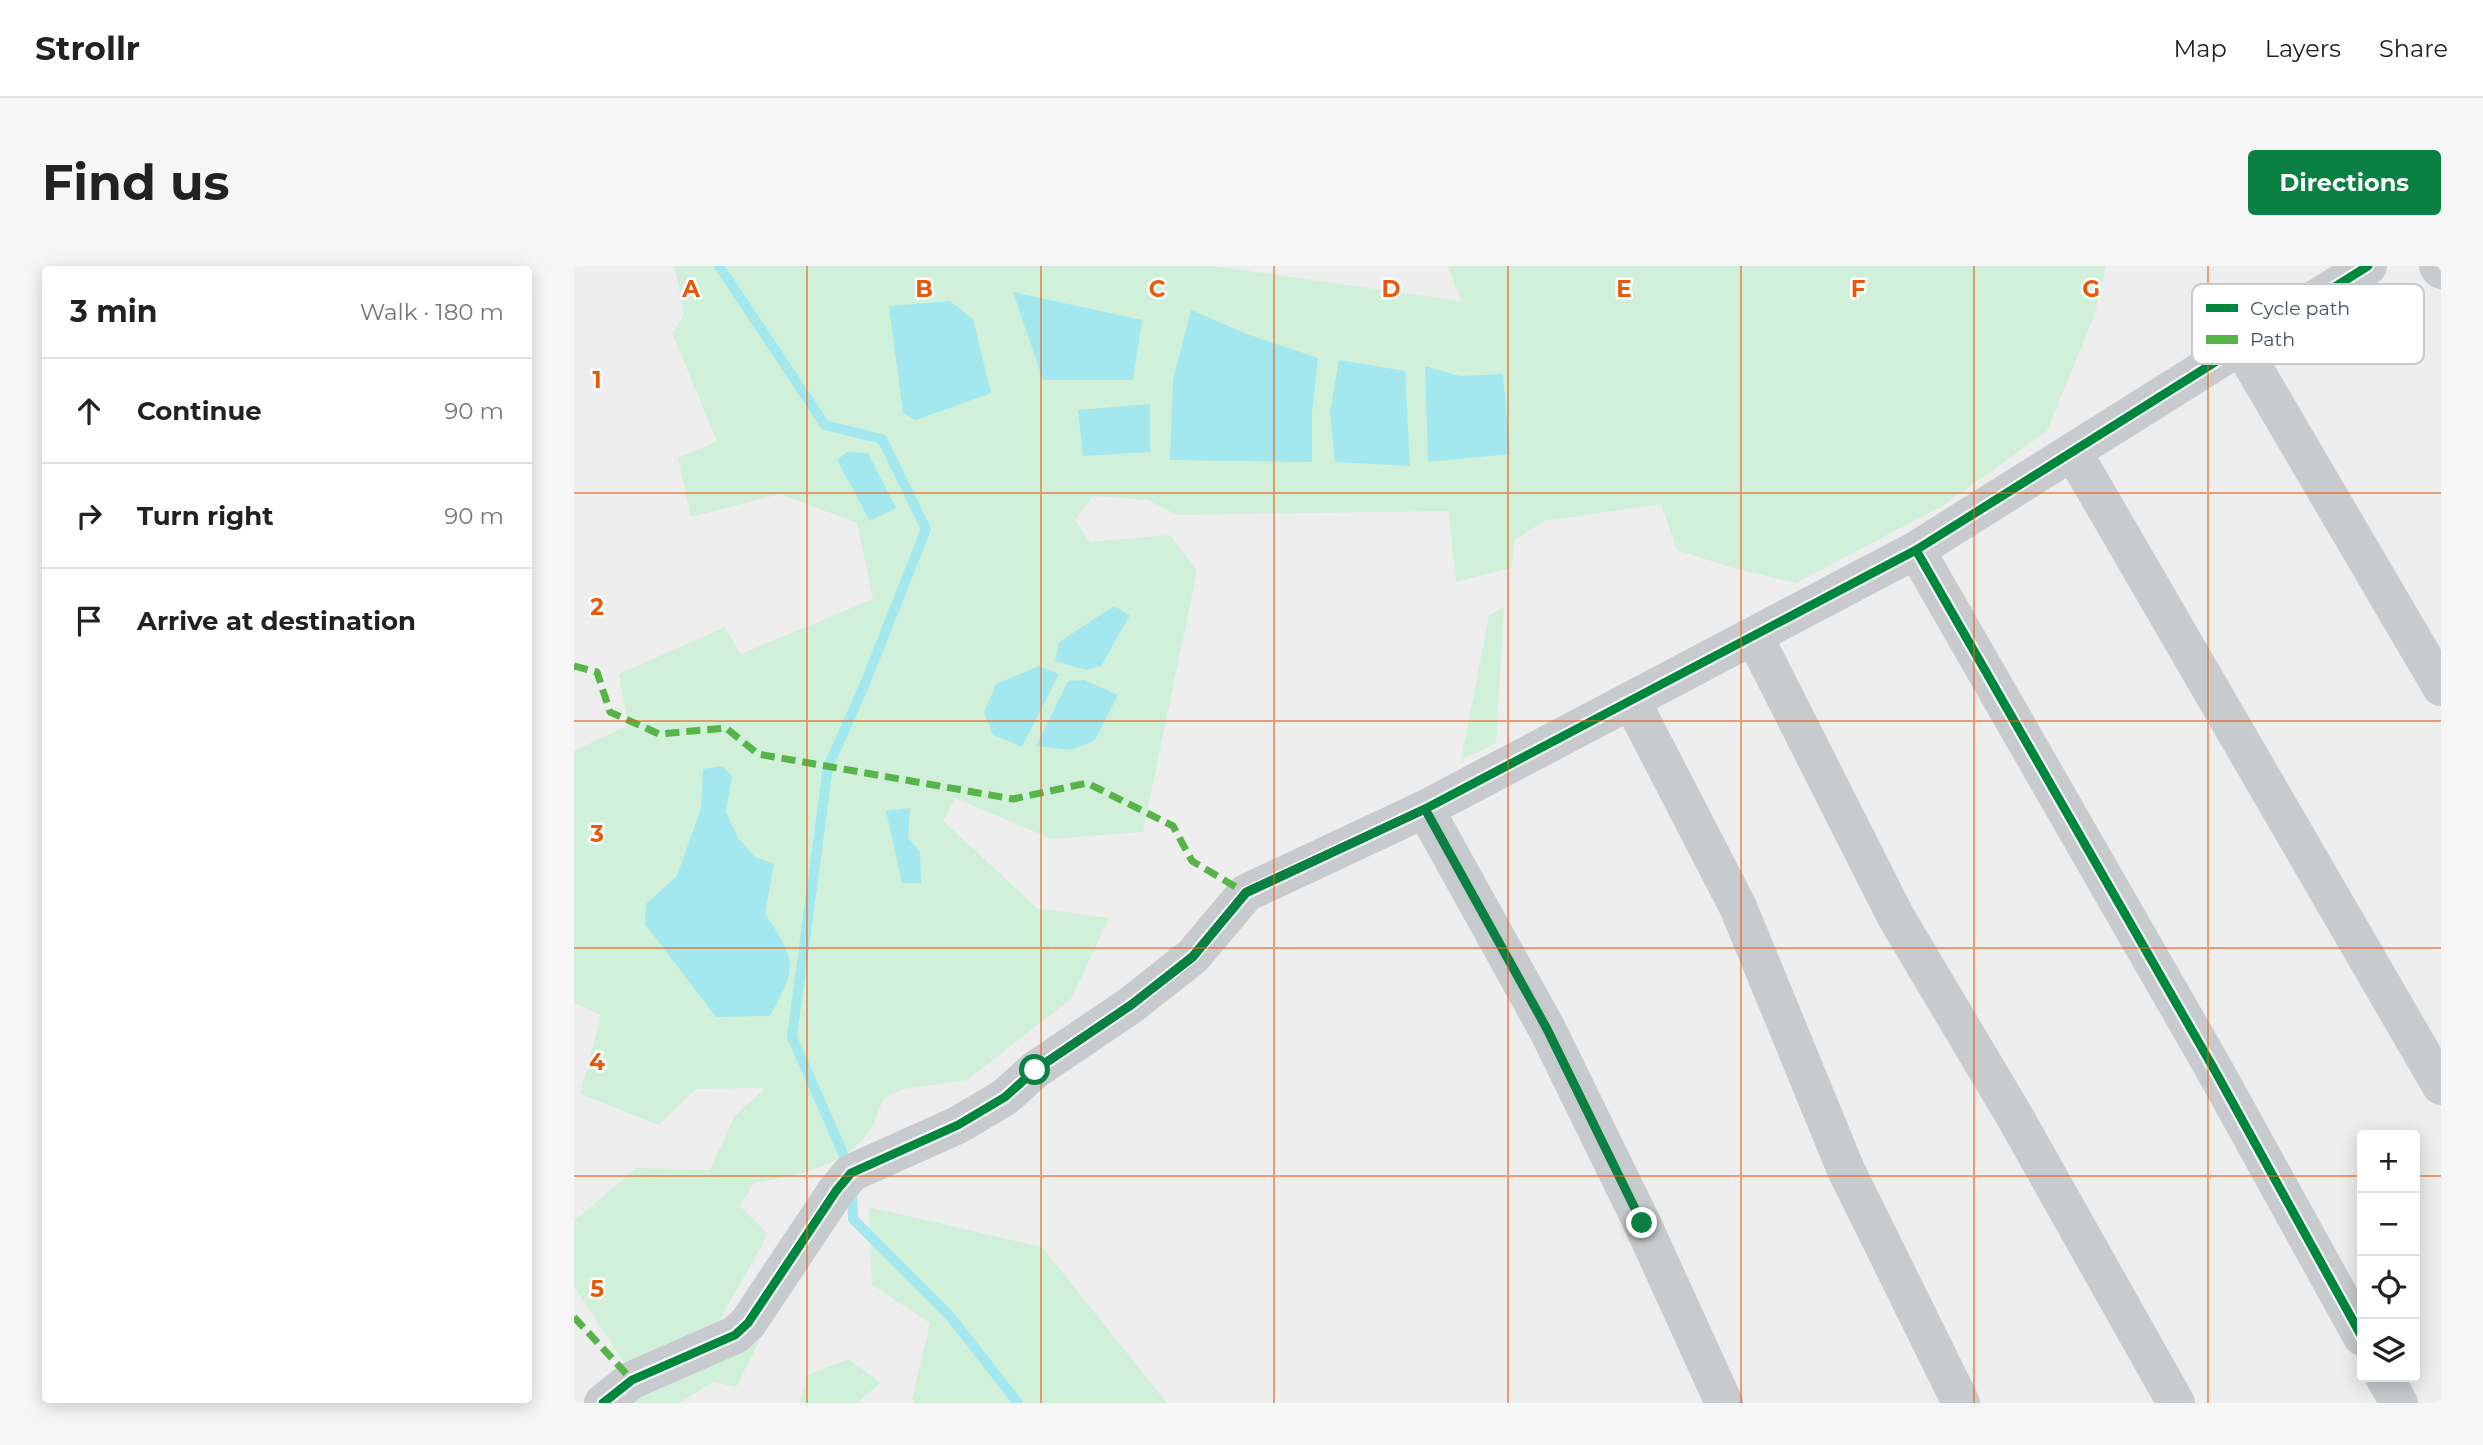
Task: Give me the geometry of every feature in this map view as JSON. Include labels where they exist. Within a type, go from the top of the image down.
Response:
[{"type":"street","points":[[2339,284],[2368,266]]},
{"type":"street","points":[[603,1403],[632,1380],[735,1335],[748,1323],[836,1191],[851,1173],[958,1125],[1005,1097],[1035,1070],[1131,1005],[1193,957],[1246,892],[1425,809],[1916,550],[2212,364]]},
{"type":"street","points":[[2252,364],[2441,687]]},
{"type":"street","points":[[2073,452],[2441,1086]]},
{"type":"street","points":[[1916,550],[2207,1057],[2357,1328]]},
{"type":"street","points":[[1754,636],[1896,918],[2015,1117],[2176,1403]]},
{"type":"street","points":[[1631,700],[1738,907],[1846,1170],[1962,1403]]},
{"type":"street","points":[[1425,809],[1547,1029],[1642,1223],[1724,1403]]},
{"type":"street","points":[[2387,1382],[2399,1403]]},
{"type":"green space","points":[[673,266],[1213,266],[1461,301],[1448,266],[2106,266],[2095,314],[2047,431],[1944,505],[1796,583],[1733,568],[1677,550],[1661,504],[1544,521],[1515,540],[1511,568],[1456,582],[1448,511],[1177,515],[1148,500],[1093,496],[1075,520],[1090,542],[1170,535],[1197,571],[1143,832],[1052,839],[955,798],[943,821],[1037,908],[1109,918],[1071,999],[967,1080],[904,1089],[884,1098],[868,1133],[845,1155],[816,1169],[754,1183],[740,1206],[768,1234],[708,1341],[628,1369],[574,1286],[574,1221],[636,1168],[710,1170],[734,1117],[765,1088],[696,1089],[659,1125],[580,1094],[601,1015],[574,1003],[574,751],[628,725],[619,674],[725,627],[741,654],[873,599],[857,523],[780,494],[691,517],[678,458],[717,441],[672,333],[684,315]]},
{"type":"green space","points":[[1504,607],[1496,743],[1461,760],[1489,615]]},
{"type":"green space","points":[[869,1207],[1042,1247],[1167,1403],[914,1403],[912,1399],[930,1323],[872,1285]]},
{"type":"green space","points":[[760,1340],[736,1387],[713,1382],[679,1403],[619,1403],[637,1388]]},
{"type":"green space","points":[[848,1359],[881,1383],[861,1399],[860,1403],[800,1403],[807,1375]]},
{"type":"water","points":[[1013,292],[1142,320],[1133,380],[1043,380]]},
{"type":"water","points":[[950,301],[973,319],[991,393],[916,420],[903,413],[889,306]]},
{"type":"water","points":[[1191,310],[1247,334],[1318,358],[1312,413],[1312,462],[1170,460],[1173,380]]},
{"type":"water","points":[[1339,360],[1405,371],[1410,466],[1335,462],[1330,413]]},
{"type":"water","points":[[1425,366],[1460,376],[1503,374],[1510,454],[1428,462]]},
{"type":"water","points":[[1150,404],[1150,452],[1083,456],[1078,410]]},
{"type":"water","points":[[847,452],[868,453],[896,508],[870,521],[837,460]]},
{"type":"water","points":[[1114,606],[1130,615],[1101,666],[1086,670],[1055,661],[1059,642]]},
{"type":"water","points":[[1039,666],[1059,674],[1022,747],[993,735],[984,712],[996,684]]},
{"type":"water","points":[[1084,680],[1118,695],[1095,740],[1072,750],[1036,746],[1068,681]]},
{"type":"water","points":[[722,766],[732,776],[726,812],[738,838],[755,857],[774,864],[765,913],[783,942],[790,963],[785,985],[770,1016],[716,1017],[645,924],[646,904],[677,876],[701,808],[703,769]]},
{"type":"water","points":[[910,808],[908,838],[920,852],[921,883],[902,883],[886,811]]},
{"type":"waterway","points":[[719,266],[825,425],[882,439],[926,529],[864,686],[828,767],[792,1037],[849,1167]]},
{"type":"waterway","points":[[852,1190],[853,1219],[950,1316],[1018,1403]]},
{"type":"marked path","points":[[574,666],[597,672],[610,712],[659,734],[726,728],[758,754],[1013,799],[1087,783],[1173,826],[1192,861],[1246,893]]},
{"type":"marked path","points":[[574,1317],[632,1380]]},
{"type":"cycle path","points":[[2339,284],[2368,266]]},
{"type":"cycle path","points":[[603,1403],[632,1380],[735,1335],[748,1323],[836,1191],[851,1173],[958,1125],[1005,1097],[1035,1070],[1131,1005],[1193,956],[1246,893],[1425,809],[1916,550],[2212,364]]},
{"type":"cycle path","points":[[1916,550],[2214,1069],[2357,1328]]},
{"type":"route","points":[[1035,1070],[1131,1005],[1193,957],[1246,892],[1425,809],[1547,1029],[1642,1223]]}]
